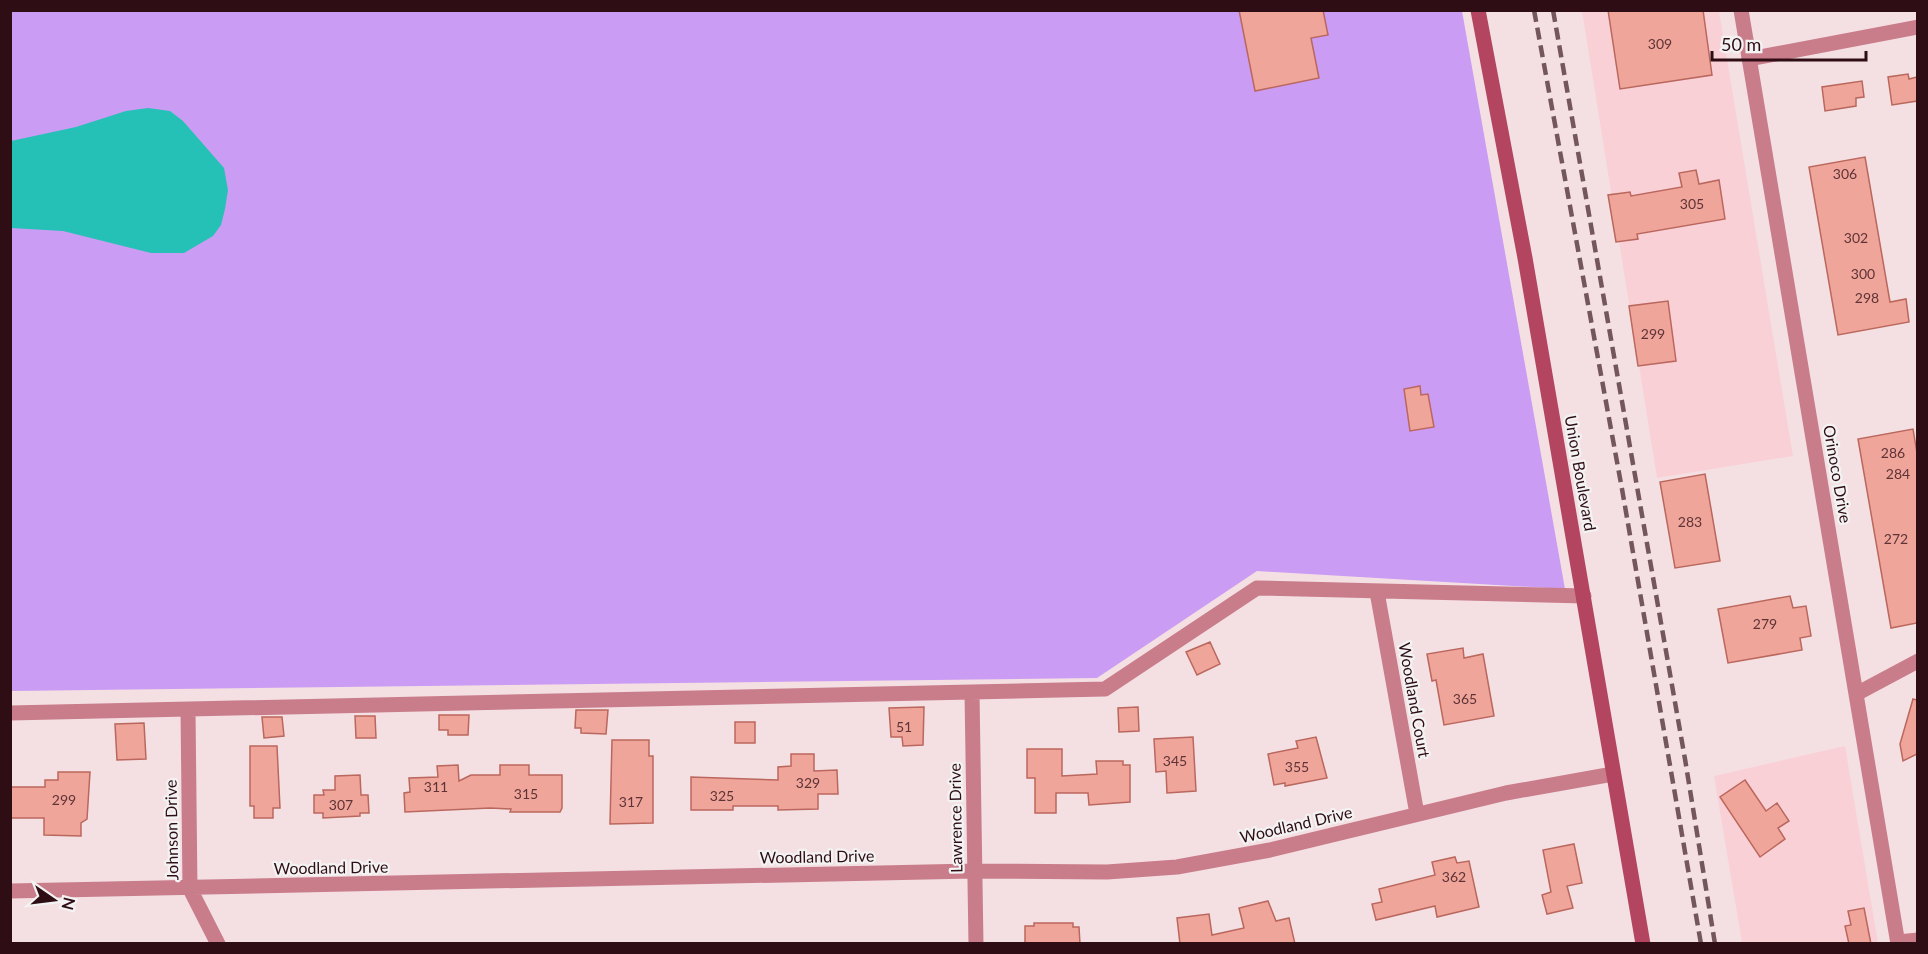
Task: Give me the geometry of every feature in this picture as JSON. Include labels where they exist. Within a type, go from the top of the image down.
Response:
[{"type":"main road","name":"Union Boulevard","points":[[1478,10],[1525,258],[1643,944]]},
{"type":"street","name":"Orinoco Drive","points":[[1741,10],[1858,693],[1898,943]]},
{"type":"street","points":[[1749,59],[1917,27]]},
{"type":"street","points":[[10,713],[1105,689],[1257,588],[1584,596]]},
{"type":"street","name":"Woodland Court","points":[[1377,592],[1417,814]]},
{"type":"street","points":[[1858,693],[1917,661]]},
{"type":"street","name":"Lawrence Drive","points":[[972,693],[973,871],[976,944]]},
{"type":"street","name":"Johnson Drive","points":[[188,710],[190,889],[218,944]]},
{"type":"street","name":"Woodland Drive","points":[[10,891],[973,871],[1107,872],[1177,867],[1270,850],[1506,794],[1613,774]]},
{"type":"street","points":[[1898,943],[1917,940]]},
{"type":"shaded area","points":[[10,11],[1462,11],[1565,589],[1257,571],[1097,678],[11,691]]},
{"type":"shaded area","points":[[1582,11],[1719,11],[1793,456],[1657,478]]},
{"type":"shaded area","points":[[1845,746],[1878,943],[1742,943],[1714,776]]},
{"type":"water","points":[[148,108],[170,111],[183,121],[224,168],[228,190],[225,209],[221,225],[213,236],[184,253],[151,253],[63,231],[11,228],[11,141],[76,127],[126,111]]},
{"type":"building","points":[[1239,10],[1323,10],[1328,35],[1311,38],[1319,78],[1255,91]]},
{"type":"building","points":[[1608,10],[1703,10],[1712,75],[1620,89]]},
{"type":"building","points":[[1908,74],[1909,79],[1917,77],[1917,101],[1892,105],[1888,77]]},
{"type":"building","points":[[1862,81],[1864,97],[1856,98],[1856,106],[1825,111],[1822,87]]},
{"type":"building","points":[[1865,157],[1890,302],[1906,299],[1909,322],[1838,335],[1809,167]]},
{"type":"building","points":[[1696,170],[1699,184],[1719,180],[1725,219],[1637,234],[1638,239],[1616,242],[1608,195],[1630,192],[1631,196],[1682,187],[1679,173]]},
{"type":"building","points":[[1668,301],[1676,361],[1638,366],[1629,306]]},
{"type":"building","points":[[1420,386],[1421,395],[1428,394],[1434,427],[1410,431],[1404,389]]},
{"type":"building","points":[[1913,429],[1917,453],[1917,623],[1891,628],[1858,439]]},
{"type":"building","points":[[1705,474],[1720,561],[1675,568],[1660,482]]},
{"type":"building","points":[[1790,596],[1793,608],[1806,606],[1811,636],[1800,638],[1802,650],[1728,663],[1718,609]]},
{"type":"building","points":[[1210,642],[1220,664],[1197,675],[1186,652]]},
{"type":"building","points":[[1463,648],[1464,658],[1483,654],[1494,716],[1444,725],[1436,680],[1432,681],[1427,654]]},
{"type":"building","points":[[1913,699],[1917,700],[1917,754],[1903,761],[1900,744]]},
{"type":"building","points":[[924,707],[923,745],[903,746],[902,737],[891,737],[889,708]]},
{"type":"building","points":[[1138,707],[1139,731],[1119,732],[1118,708]]},
{"type":"building","points":[[576,710],[608,710],[606,734],[581,733],[581,728],[575,728]]},
{"type":"building","points":[[439,715],[469,715],[468,735],[448,735],[448,730],[439,730]]},
{"type":"building","points":[[355,716],[375,716],[376,738],[356,738]]},
{"type":"building","points":[[262,717],[282,717],[284,736],[264,738]]},
{"type":"building","points":[[735,722],[755,722],[755,743],[735,743]]},
{"type":"building","points":[[144,723],[146,759],[117,760],[115,724]]},
{"type":"building","points":[[1193,737],[1196,791],[1167,793],[1166,771],[1156,772],[1154,739]]},
{"type":"building","points":[[1316,737],[1327,778],[1285,786],[1285,783],[1274,785],[1268,754],[1298,748],[1296,741]]},
{"type":"building","points":[[612,740],[649,740],[649,756],[653,756],[653,823],[610,824]]},
{"type":"building","points":[[250,746],[277,746],[280,808],[273,808],[273,818],[254,818],[254,806],[250,806]]},
{"type":"building","points":[[1027,749],[1062,749],[1062,776],[1097,774],[1096,761],[1123,761],[1123,765],[1130,765],[1130,802],[1089,805],[1088,793],[1056,793],[1056,813],[1035,813],[1035,778],[1027,778]]},
{"type":"building","points":[[791,754],[814,754],[814,771],[837,770],[838,794],[818,794],[818,809],[778,810],[778,806],[733,806],[733,810],[691,810],[691,777],[778,780],[778,767],[791,766]]},
{"type":"building","points":[[458,765],[459,781],[471,775],[500,775],[500,765],[529,765],[529,775],[562,775],[562,808],[560,812],[510,812],[511,809],[490,808],[405,812],[404,793],[410,792],[409,778],[438,777],[437,766]]},
{"type":"building","points":[[58,772],[90,772],[87,819],[81,823],[81,836],[44,835],[44,818],[10,818],[10,787],[45,787],[45,780],[58,780]]},
{"type":"building","points":[[360,775],[361,795],[368,795],[369,813],[360,813],[360,816],[323,818],[323,813],[314,813],[314,795],[324,795],[323,790],[335,790],[335,776]]},
{"type":"building","points":[[1745,780],[1766,811],[1777,803],[1789,821],[1778,828],[1785,839],[1760,857],[1720,797]]},
{"type":"building","points":[[1574,844],[1582,883],[1567,886],[1573,908],[1547,914],[1542,895],[1551,892],[1543,850]]},
{"type":"building","points":[[1455,857],[1457,863],[1469,861],[1479,907],[1437,917],[1435,906],[1376,920],[1372,904],[1382,902],[1379,889],[1435,875],[1432,862]]},
{"type":"building","points":[[1268,901],[1276,921],[1289,918],[1295,944],[1180,944],[1177,918],[1209,914],[1212,935],[1244,928],[1239,908]]},
{"type":"building","points":[[1864,908],[1871,944],[1849,944],[1845,926],[1851,925],[1848,911]]},
{"type":"building","points":[[1034,923],[1073,923],[1073,927],[1079,927],[1080,944],[1025,944],[1025,926],[1034,926]]},
{"type":"railway","points":[[1534,10],[1622,489],[1701,944]]},
{"type":"railway","points":[[1553,10],[1685,759],[1715,944]]}]
